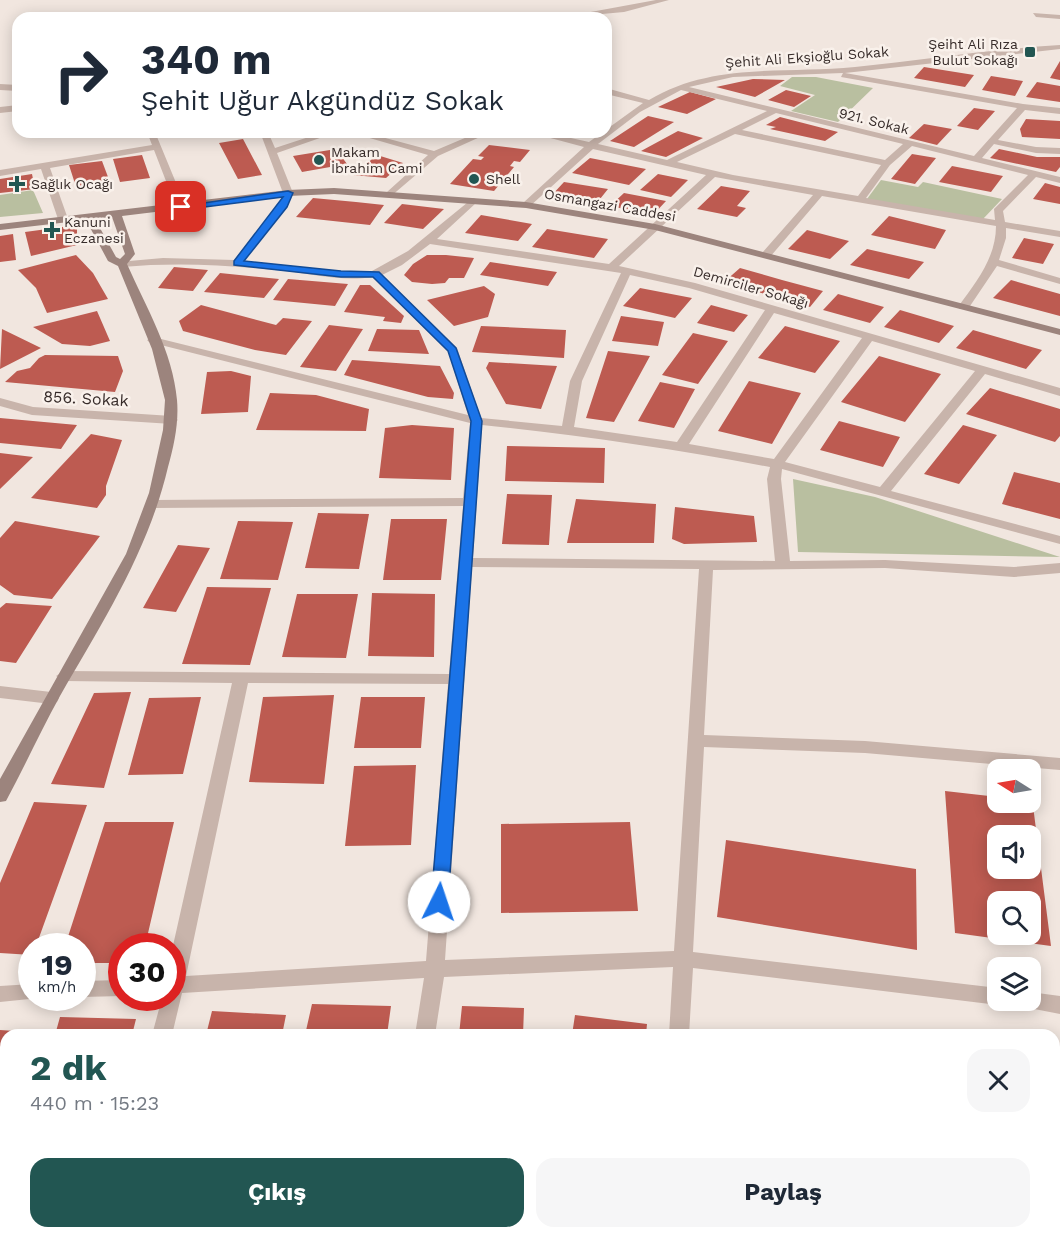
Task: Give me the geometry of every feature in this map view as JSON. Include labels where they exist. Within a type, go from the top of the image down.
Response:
[{"type":"main road","name":"Osmangazi Caddesi","points":[[0,227],[288,193],[334,191],[526,206],[655,226],[1060,332]]},
{"type":"main road","points":[[116,214],[130,254],[122,264]]},
{"type":"main road","points":[[0,796],[51,698],[119,585],[134,555],[153,504],[172,420],[165,372],[122,264],[112,259],[89,217]]},
{"type":"street","points":[[608,12],[665,0]]},
{"type":"street","points":[[1036,15],[1060,17]]},
{"type":"street","name":"Şehit Ali Ekşioğlu Sokak","points":[[612,127],[681,87],[718,77],[823,72],[1010,50],[1057,48]]},
{"type":"street","points":[[823,72],[1023,107],[1060,111]]},
{"type":"street","name":"921. Sokak","points":[[681,87],[1060,180]]},
{"type":"street","points":[[612,93],[652,103]]},
{"type":"street","points":[[975,159],[1023,107]]},
{"type":"street","points":[[667,164],[775,110]]},
{"type":"street","points":[[735,131],[887,163]]},
{"type":"street","points":[[153,138],[181,207]]},
{"type":"street","points":[[237,263],[284,205],[288,193],[266,138]]},
{"type":"street","points":[[272,152],[315,138]]},
{"type":"street","points":[[375,138],[435,154]]},
{"type":"street","points":[[390,194],[435,154],[473,138]]},
{"type":"street","points":[[556,138],[712,174],[1060,234]]},
{"type":"street","name":"Şehit Ali Ekşioğlu Sokak","points":[[526,206],[599,138]]},
{"type":"street","points":[[991,141],[1036,150],[1060,151]]},
{"type":"street","points":[[860,200],[887,163],[909,144]]},
{"type":"street","points":[[0,173],[157,147]]},
{"type":"street","points":[[44,165],[63,219]]},
{"type":"street","points":[[611,268],[712,174]]},
{"type":"street","points":[[964,307],[995,262],[1003,225],[998,211],[1033,175]]},
{"type":"street","points":[[766,255],[820,194]]},
{"type":"street","points":[[122,264],[159,259],[237,263],[341,274],[375,274],[428,241],[473,201]]},
{"type":"street","name":"Demirciler Sokağı","points":[[428,241],[473,250],[627,271],[772,308],[1060,392]]},
{"type":"street","points":[[995,262],[1060,281]]},
{"type":"street","points":[[567,430],[576,381],[627,271]]},
{"type":"street","points":[[375,274],[453,350],[476,421],[435,969],[425,1029]]},
{"type":"street","points":[[681,446],[772,308]]},
{"type":"street","points":[[783,566],[774,479],[777,464],[870,336]]},
{"type":"street","points":[[153,340],[476,421],[567,430],[681,446],[777,464],[1060,540]]},
{"type":"street","points":[[884,492],[983,369]]},
{"type":"street","name":"856. Sokak","points":[[0,402],[32,411],[172,420]]},
{"type":"street","points":[[153,504],[470,502]]},
{"type":"street","points":[[465,562],[706,566],[885,564],[1014,572],[1060,568]]},
{"type":"street","points":[[679,1029],[706,566]]},
{"type":"street","points":[[64,675],[455,679]]},
{"type":"street","points":[[186,933],[242,677]]},
{"type":"street","points":[[0,692],[51,698]]},
{"type":"street","points":[[696,741],[865,747],[1060,764]]},
{"type":"street","points":[[186,990],[435,969],[683,959],[987,996]]},
{"type":"street","points":[[0,994],[18,993]]},
{"type":"street","points":[[1041,1002],[1060,1005]]},
{"type":"street","points":[[164,1029],[168,1011]]},
{"type":"green space","points":[[792,77],[816,77],[873,88],[838,122],[791,111],[815,95],[780,86]]},
{"type":"green space","points":[[881,180],[918,187],[923,182],[1002,199],[983,219],[867,199]]},
{"type":"green space","points":[[33,190],[43,213],[0,217],[0,195]]},
{"type":"green space","points":[[793,479],[875,497],[1060,557],[798,552]]},
{"type":"building","points":[[1060,61],[1060,80],[1050,78]]},
{"type":"building","points":[[924,67],[974,75],[965,87],[914,78]]},
{"type":"building","points":[[991,76],[1023,81],[1015,96],[982,90]]},
{"type":"building","points":[[753,79],[785,80],[755,97],[716,87]]},
{"type":"building","points":[[1037,82],[1060,86],[1060,102],[1026,97]]},
{"type":"building","points":[[786,90],[811,96],[794,107],[768,100]]},
{"type":"building","points":[[690,92],[716,99],[687,114],[658,107]]},
{"type":"building","points":[[974,108],[995,111],[978,130],[957,126]]},
{"type":"building","points":[[648,116],[674,122],[634,147],[610,141]]},
{"type":"building","points":[[780,117],[838,132],[825,141],[770,129],[776,127],[766,125]]},
{"type":"building","points":[[1026,119],[1060,121],[1060,139],[1022,137],[1020,129]]},
{"type":"building","points":[[924,124],[952,129],[937,145],[909,138]]},
{"type":"building","points":[[678,131],[703,138],[666,157],[641,151]]},
{"type":"building","points":[[243,139],[262,175],[238,179],[219,143]]},
{"type":"building","points":[[489,145],[530,150],[520,162],[514,161],[510,166],[514,167],[494,191],[450,184],[473,159],[481,160],[484,157],[478,156]]},
{"type":"building","name":"Makam İbrahim Cami","points":[[336,149],[347,164],[302,172],[293,156]]},
{"type":"building","points":[[999,149],[1037,157],[1060,157],[1060,167],[1056,172],[990,158]]},
{"type":"building","points":[[912,154],[936,158],[915,184],[891,179]]},
{"type":"building","points":[[142,155],[150,178],[120,182],[113,159]]},
{"type":"building","points":[[377,155],[403,163],[386,178],[353,175]]},
{"type":"building","points":[[590,158],[646,169],[629,185],[572,173]]},
{"type":"building","points":[[102,161],[111,185],[77,190],[69,165]]},
{"type":"building","points":[[952,166],[1003,176],[991,192],[939,182]]},
{"type":"building","name":"Sağlık Ocağı","points":[[32,174],[35,189],[0,193],[0,179]]},
{"type":"building","points":[[658,174],[688,180],[671,197],[640,190]]},
{"type":"building","points":[[564,182],[608,189],[596,204],[551,196]]},
{"type":"building","points":[[1045,183],[1060,187],[1060,204],[1033,199]]},
{"type":"building","points":[[721,186],[750,191],[737,206],[746,208],[737,217],[697,209]]},
{"type":"building","points":[[624,193],[666,201],[653,215],[610,206]]},
{"type":"building","points":[[313,198],[384,205],[370,225],[296,217]]},
{"type":"building","points":[[402,204],[444,209],[423,229],[384,223]]},
{"type":"building","points":[[481,215],[532,224],[518,241],[465,233]]},
{"type":"building","points":[[889,216],[946,230],[935,249],[871,235]]},
{"type":"building","points":[[77,225],[77,245],[31,256],[25,232]]},
{"type":"building","points":[[547,229],[608,239],[594,258],[532,247]]},
{"type":"building","points":[[807,230],[849,241],[830,259],[788,249]]},
{"type":"building","points":[[13,234],[16,260],[0,262],[0,236]]},
{"type":"building","points":[[1024,238],[1054,244],[1043,264],[1012,258]]},
{"type":"building","points":[[867,249],[924,262],[909,279],[850,265]]},
{"type":"building","points":[[76,255],[93,273],[108,299],[47,313],[36,288],[18,270]]},
{"type":"building","points":[[427,255],[474,258],[464,278],[449,278],[445,283],[432,284],[412,282],[404,275],[413,264]]},
{"type":"building","points":[[490,262],[557,272],[548,286],[480,275]]},
{"type":"building","points":[[174,267],[208,270],[193,291],[158,288]]},
{"type":"building","points":[[740,268],[823,291],[810,307],[724,282]]},
{"type":"building","points":[[220,273],[279,279],[264,298],[204,292]]},
{"type":"building","points":[[288,279],[348,284],[335,306],[273,300]]},
{"type":"building","points":[[1011,280],[1060,294],[1060,316],[993,298]]},
{"type":"building","points":[[360,285],[370,285],[404,316],[401,323],[383,321],[385,317],[344,312]]},
{"type":"building","points":[[484,286],[495,294],[488,317],[454,326],[427,300]]},
{"type":"building","points":[[640,288],[692,298],[675,318],[623,306]]},
{"type":"building","points":[[838,294],[884,307],[870,323],[823,310]]},
{"type":"building","points":[[201,305],[276,325],[283,318],[312,321],[286,355],[255,350],[183,331],[179,321]]},
{"type":"building","points":[[711,305],[748,315],[734,332],[697,323]]},
{"type":"building","points":[[900,310],[954,326],[939,343],[884,327]]},
{"type":"building","points":[[97,311],[110,341],[90,346],[62,344],[33,327]]},
{"type":"building","points":[[621,316],[664,322],[658,346],[612,341]]},
{"type":"building","points":[[329,325],[363,329],[336,371],[300,367]]},
{"type":"building","points":[[481,326],[566,330],[564,358],[472,352]]},
{"type":"building","points":[[785,326],[840,341],[815,373],[758,358]]},
{"type":"building","points":[[2,329],[41,348],[0,369]]},
{"type":"building","points":[[377,329],[419,330],[429,354],[368,351]]},
{"type":"building","points":[[973,330],[1042,350],[1026,369],[956,348]]},
{"type":"building","points":[[693,333],[728,341],[698,384],[662,375]]},
{"type":"building","points":[[608,351],[650,356],[614,422],[586,418]]},
{"type":"building","points":[[45,355],[118,356],[123,371],[115,392],[5,382],[17,371],[30,368]]},
{"type":"building","points":[[879,356],[941,374],[905,422],[841,402]]},
{"type":"building","points":[[352,360],[440,366],[454,393],[453,399],[428,397],[344,375]]},
{"type":"building","points":[[489,362],[557,366],[541,409],[506,404],[486,368]]},
{"type":"building","points":[[231,371],[251,376],[248,412],[201,414],[207,372]]},
{"type":"building","points":[[749,381],[801,393],[772,444],[718,431]]},
{"type":"building","points":[[660,382],[695,389],[674,428],[638,421]]},
{"type":"building","points":[[990,388],[1060,409],[1060,436],[1055,442],[966,414]]},
{"type":"building","points":[[270,393],[316,395],[369,409],[366,431],[256,430]]},
{"type":"building","points":[[0,418],[77,425],[61,449],[0,443]]},
{"type":"building","points":[[839,421],[900,437],[883,467],[820,450]]},
{"type":"building","points":[[412,425],[454,428],[451,480],[379,478],[385,428]]},
{"type":"building","points":[[963,425],[997,435],[959,484],[924,474]]},
{"type":"building","points":[[91,434],[122,440],[106,486],[106,495],[97,508],[31,498]]},
{"type":"building","points":[[507,446],[605,448],[604,483],[505,481]]},
{"type":"building","points":[[0,453],[33,457],[0,489]]},
{"type":"building","points":[[1014,472],[1060,483],[1060,519],[1002,504]]},
{"type":"building","points":[[507,494],[552,495],[549,545],[502,544]]},
{"type":"building","points":[[576,499],[656,504],[654,543],[567,543]]},
{"type":"building","points":[[675,507],[754,516],[757,542],[684,544],[672,539]]},
{"type":"building","points":[[318,513],[369,514],[359,569],[305,568]]},
{"type":"building","points":[[391,519],[447,519],[441,580],[383,580]]},
{"type":"building","points":[[15,521],[100,536],[52,599],[14,595],[0,585],[0,538]]},
{"type":"building","points":[[238,521],[293,522],[278,580],[220,579]]},
{"type":"building","points":[[178,545],[210,548],[176,612],[143,608]]},
{"type":"building","points":[[207,587],[271,588],[250,665],[182,664]]},
{"type":"building","points":[[372,593],[435,594],[434,657],[368,656]]},
{"type":"building","points":[[297,594],[358,594],[346,658],[282,657]]},
{"type":"building","points":[[6,603],[52,606],[16,663],[0,661],[0,608]]},
{"type":"building","points":[[131,692],[104,788],[51,784],[94,693]]},
{"type":"building","points":[[334,695],[324,784],[249,782],[263,697]]},
{"type":"building","points":[[201,697],[183,774],[128,775],[149,698]]},
{"type":"building","points":[[361,697],[425,697],[421,748],[354,748]]},
{"type":"building","points":[[416,765],[411,845],[345,846],[354,766]]},
{"type":"building","points":[[945,791],[987,796],[987,813],[1034,813],[1035,825],[987,825],[987,879],[1041,879],[1041,868],[1051,946],[1041,945],[1041,891],[987,891],[987,937],[955,933]]},
{"type":"building","points":[[34,802],[87,805],[41,933],[18,933],[18,954],[0,953],[0,883]]},
{"type":"building","points":[[105,822],[174,822],[148,933],[108,933],[108,963],[96,963],[96,933],[69,933]]},
{"type":"building","points":[[630,822],[638,911],[501,913],[501,824]]},
{"type":"building","points":[[726,840],[916,869],[917,950],[717,917]]},
{"type":"building","points":[[312,1004],[391,1006],[388,1029],[306,1029]]},
{"type":"building","points":[[462,1006],[524,1008],[523,1029],[460,1029]]},
{"type":"building","points":[[212,1011],[286,1015],[283,1029],[208,1029]]},
{"type":"building","points":[[575,1015],[647,1024],[647,1029],[573,1029]]},
{"type":"building","points":[[60,1017],[136,1019],[134,1029],[57,1029]]},
{"type":"place","name":"Şeiht Ali Rıza Bulut Sokağı","points":[[1030,52]]},
{"type":"place","name":"Makam İbrahim Cami","points":[[319,160]]},
{"type":"place","name":"Shell","points":[[474,179]]},
{"type":"place","name":"Sağlık Ocağı","points":[[17,184]]},
{"type":"place","name":"Kanuni Eczanesi","points":[[52,230]]},
{"type":"route","points":[[181,207],[288,193],[284,205],[237,263],[341,274],[375,274],[453,350],[476,421],[439,902]]}]
